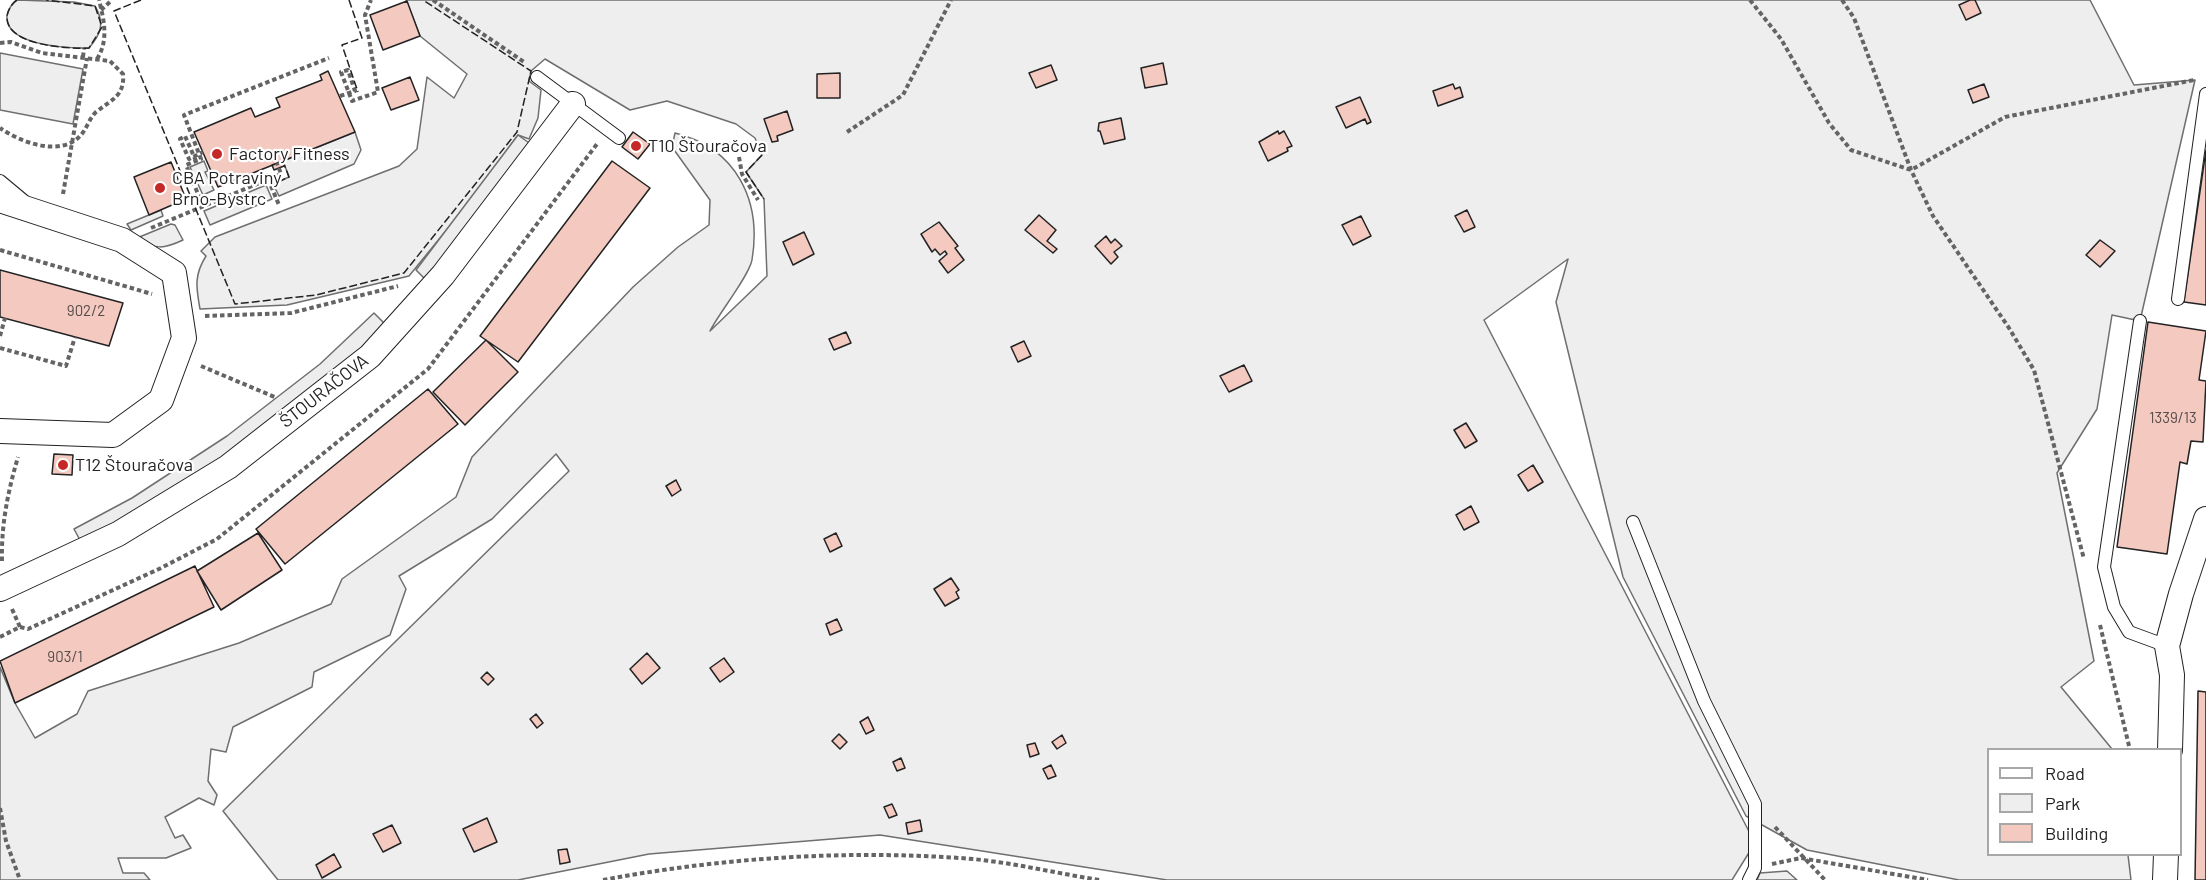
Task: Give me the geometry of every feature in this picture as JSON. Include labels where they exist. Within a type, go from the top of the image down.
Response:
[{"type":"street","name":"ŠTOURAČOVA","points":[[2,589],[118,534],[228,467],[369,356],[443,275],[573,104]]},
{"type":"street","points":[[0,200],[122,240],[174,273],[184,338],[161,400],[113,435],[0,431]]},
{"type":"street","points":[[2170,748],[2172,675],[2167,646],[2181,594],[2206,519]]},
{"type":"street","points":[[2165,880],[2166,856]]},
{"type":"lane","points":[[537,77],[619,138]]},
{"type":"lane","points":[[2178,299],[2206,94]]},
{"type":"lane","points":[[0,181],[34,210]]},
{"type":"lane","points":[[2140,321],[2104,567],[2114,607],[2129,632],[2167,646]]},
{"type":"lane","points":[[1633,522],[1704,701],[1755,804],[1755,868],[1749,880]]},
{"type":"path","points":[[97,59],[104,48],[105,33],[99,0]]},
{"type":"path","points":[[101,10],[112,0]]},
{"type":"path","points":[[340,96],[348,93],[355,91],[348,70],[341,72],[348,88],[351,96],[352,101],[378,92],[365,15],[371,0]]},
{"type":"path","points":[[433,0],[535,70],[532,81],[537,77]]},
{"type":"path","points":[[847,132],[903,95],[951,0]]},
{"type":"path","points":[[1750,0],[1781,39],[1829,123],[1851,150],[1911,170],[2005,117],[2195,79]]},
{"type":"path","points":[[1842,0],[1854,18],[1911,170],[1933,216],[2009,328],[2034,370],[2086,563]]},
{"type":"path","points":[[0,43],[11,42],[42,53],[110,61],[123,74],[122,92],[96,112],[81,135],[72,142],[57,147],[28,142],[17,139],[0,128]]},
{"type":"path","points":[[59,218],[85,58],[84,48]]},
{"type":"path","points":[[203,206],[186,165],[201,159],[184,115],[329,58]]},
{"type":"path","points":[[0,637],[20,627],[28,629],[159,569],[217,539],[428,369],[608,129]]},
{"type":"path","points":[[196,161],[192,153],[185,136],[180,139],[189,159],[196,156],[203,152]]},
{"type":"path","points":[[739,157],[742,174],[758,200]]},
{"type":"path","points":[[122,240],[281,174],[277,163]]},
{"type":"path","points":[[268,179],[279,205]]},
{"type":"path","points":[[0,250],[148,292],[180,311],[206,316],[291,313],[399,286]]},
{"type":"path","points":[[0,336],[5,318]]},
{"type":"path","points":[[0,348],[66,366],[75,337]]},
{"type":"path","points":[[178,356],[303,408]]},
{"type":"path","points":[[20,627],[2,589],[1,536],[9,488],[26,432]]},
{"type":"path","points":[[2100,622],[2130,748]]},
{"type":"path","points":[[1755,804],[1801,858],[1825,880]]},
{"type":"path","points":[[0,808],[9,853],[20,880]]},
{"type":"path","points":[[603,880],[652,871],[838,854],[963,858],[1100,880]]},
{"type":"path","points":[[1755,868],[1801,858],[1928,880]]},
{"type":"green space","points":[[17,0],[74,2],[95,6],[101,23],[99,33],[89,48],[51,46],[25,39],[9,26],[7,16],[9,9]]},
{"type":"green space","points":[[406,0],[2090,0],[2134,85],[2195,80],[2140,321],[2112,315],[2097,409],[2057,473],[2094,661],[2061,687],[2111,748],[1987,748],[1987,856],[2128,856],[2131,880],[1959,880],[1807,850],[1746,816],[1623,577],[1556,302],[1568,259],[1484,320],[1755,843],[1732,880],[1167,880],[880,835],[649,854],[518,880],[278,880],[223,811],[569,471],[556,454],[492,519],[399,576],[406,589],[390,635],[314,672],[312,687],[233,727],[226,752],[211,749],[208,781],[217,795],[214,805],[199,798],[165,817],[175,838],[183,835],[191,848],[166,858],[118,858],[123,873],[144,873],[150,880],[0,880],[0,667],[15,703],[35,738],[77,714],[88,691],[239,643],[331,604],[342,579],[456,497],[472,457],[633,287],[678,247],[709,225],[710,200],[672,147],[675,133],[696,140],[729,164],[748,197],[753,217],[754,238],[750,267],[710,331],[767,276],[764,199],[746,172],[762,155],[755,138],[736,124],[667,101],[630,110],[545,59],[531,71],[529,81],[541,90],[538,118],[529,139],[518,135],[471,200],[409,276],[287,305],[200,309],[197,281],[199,269],[206,256],[201,251],[215,237],[399,166],[417,149],[427,77],[454,98],[467,74],[420,36]]},
{"type":"green space","points":[[0,53],[83,69],[73,124],[0,110]]},
{"type":"green space","points":[[355,132],[361,150],[354,164],[279,196],[273,184],[289,177],[283,161]]},
{"type":"green space","points":[[204,161],[208,171],[205,172],[214,190],[203,195],[190,167]]},
{"type":"green space","points":[[266,185],[272,199],[210,225],[204,211]]},
{"type":"green space","points":[[161,210],[163,216],[131,230],[127,224]]},
{"type":"green space","points":[[171,224],[175,225],[183,240],[160,247],[149,245],[137,238]]},
{"type":"green space","points":[[1787,871],[1797,880],[1757,880],[1760,873]]},
{"type":"shaded area","points":[[518,135],[532,145],[426,280],[416,270]]},
{"type":"shaded area","points":[[374,313],[385,324],[349,360],[236,450],[126,521],[81,542],[74,529],[132,498],[227,436],[320,364]]},
{"type":"building","points":[[1975,0],[1981,13],[1966,20],[1959,5]]},
{"type":"building","points":[[407,1],[420,36],[383,50],[370,15]]},
{"type":"building","points":[[1163,63],[1167,84],[1145,88],[1141,68]]},
{"type":"building","points":[[1051,65],[1057,80],[1036,88],[1029,73]]},
{"type":"building","points":[[328,71],[355,132],[218,187],[194,132],[251,108],[255,117],[280,107],[276,98],[322,80],[320,75]]},
{"type":"building","points":[[840,73],[840,98],[817,98],[817,74]]},
{"type":"building","points":[[410,77],[419,100],[391,110],[382,88]]},
{"type":"building","points":[[1453,84],[1455,89],[1460,87],[1463,97],[1438,106],[1433,91]]},
{"type":"building","points":[[1984,84],[1989,97],[1973,103],[1968,90]]},
{"type":"building","points":[[1360,97],[1371,122],[1367,124],[1365,119],[1346,128],[1336,107]]},
{"type":"building","points":[[787,111],[793,130],[777,136],[778,141],[772,142],[764,119]]},
{"type":"building","points":[[1121,118],[1125,139],[1104,144],[1100,131],[1098,131],[1099,123]]},
{"type":"building","points":[[1278,131],[1279,134],[1284,131],[1292,146],[1287,148],[1288,151],[1268,161],[1259,142]]},
{"type":"building","name":"T10 Štouračova","points":[[633,132],[650,144],[638,159],[622,147]]},
{"type":"building","points":[[2206,150],[2206,305],[2184,302]]},
{"type":"building","points":[[283,161],[284,166],[274,170],[272,165]]},
{"type":"building","points":[[612,161],[650,188],[518,362],[480,336]]},
{"type":"building","name":"CBA Potraviny Brno-Bystrc","points":[[171,162],[186,199],[149,215],[134,177]]},
{"type":"building","points":[[1467,210],[1475,227],[1464,232],[1455,216]]},
{"type":"building","points":[[1039,215],[1056,230],[1047,241],[1057,249],[1053,253],[1025,230]]},
{"type":"building","points":[[1361,216],[1371,236],[1353,245],[1342,225]]},
{"type":"building","points":[[939,222],[958,246],[955,248],[964,260],[948,273],[939,261],[947,254],[945,251],[940,255],[935,249],[932,252],[921,234]]},
{"type":"building","points":[[804,232],[814,254],[793,265],[783,242]]},
{"type":"building","points":[[1106,236],[1111,243],[1115,239],[1122,246],[1114,252],[1118,257],[1111,264],[1095,246]]},
{"type":"building","points":[[2100,240],[2115,251],[2100,267],[2086,255]]},
{"type":"building","points":[[0,270],[123,303],[109,346],[0,317]]},
{"type":"building","points":[[2148,322],[2206,331],[2199,380],[2206,381],[2203,442],[2191,441],[2187,464],[2180,462],[2167,554],[2117,547]]},
{"type":"building","points":[[846,332],[851,343],[834,350],[829,339]]},
{"type":"building","points":[[486,340],[518,372],[465,425],[433,392]]},
{"type":"building","points":[[1024,341],[1031,356],[1018,362],[1011,347]]},
{"type":"building","points":[[1244,365],[1252,381],[1229,392],[1220,376]]},
{"type":"building","points":[[428,389],[458,424],[285,564],[256,529]]},
{"type":"building","points":[[1466,423],[1477,441],[1465,448],[1454,430]]},
{"type":"building","name":"T12 Štouračova","points":[[54,454],[73,455],[72,475],[52,474]]},
{"type":"building","points":[[1533,465],[1543,482],[1528,491],[1518,475]]},
{"type":"building","points":[[676,480],[681,490],[672,496],[666,486]]},
{"type":"building","points":[[1471,506],[1479,522],[1464,530],[1456,515]]},
{"type":"building","points":[[258,533],[282,570],[221,610],[197,571]]},
{"type":"building","points":[[836,533],[842,546],[830,552],[824,539]]},
{"type":"building","points":[[195,566],[214,607],[15,703],[0,661]]},
{"type":"building","points":[[951,578],[959,590],[956,592],[959,598],[945,606],[934,589]]},
{"type":"building","points":[[837,619],[842,630],[830,635],[826,624]]},
{"type":"building","points":[[647,653],[660,668],[642,684],[630,669]]},
{"type":"building","points":[[724,658],[734,672],[720,682],[710,668]]},
{"type":"building","points":[[487,672],[494,679],[488,685],[481,678]]},
{"type":"building","points":[[2198,691],[2206,692],[2206,880],[2195,880]]},
{"type":"building","points":[[536,714],[543,723],[537,728],[530,719]]},
{"type":"building","points":[[868,717],[874,730],[866,734],[860,722]]},
{"type":"building","points":[[839,734],[847,742],[840,749],[832,741]]},
{"type":"building","points":[[1062,735],[1066,743],[1057,749],[1052,742]]},
{"type":"building","points":[[1035,743],[1039,754],[1030,757],[1027,745]]},
{"type":"building","points":[[901,758],[905,768],[897,771],[893,762]]},
{"type":"building","points":[[1051,765],[1056,776],[1048,779],[1043,769]]},
{"type":"building","points":[[892,804],[897,815],[889,818],[884,807]]},
{"type":"building","points":[[487,818],[497,842],[474,852],[463,829]]},
{"type":"building","points":[[920,820],[922,831],[908,834],[906,823]]},
{"type":"building","points":[[392,825],[401,843],[383,852],[373,834]]},
{"type":"building","points":[[567,849],[570,862],[560,864],[558,850]]},
{"type":"building","points":[[334,854],[341,867],[322,878],[316,865]]},
{"type":"fence","points":[[17,0],[10,7],[7,16],[9,26],[16,34],[40,44],[89,48],[102,27],[95,6],[46,0]]},
{"type":"fence","points":[[141,0],[114,11],[235,304],[316,295],[404,273],[517,132],[531,71],[423,0]]},
{"type":"fence","points":[[349,0],[362,38],[342,45],[358,92]]},
{"type":"fence","points":[[762,155],[746,172],[764,199]]},
{"type":"fence","points":[[278,182],[289,177],[284,164]]},
{"type":"place","name":"T10 Štouračova","points":[[636,146]]},
{"type":"place","name":"Factory Fitness","points":[[217,154]]},
{"type":"place","name":"CBA Potraviny Brno-Bystrc","points":[[160,188]]},
{"type":"place","name":"T12 Štouračova","points":[[63,465]]}]
